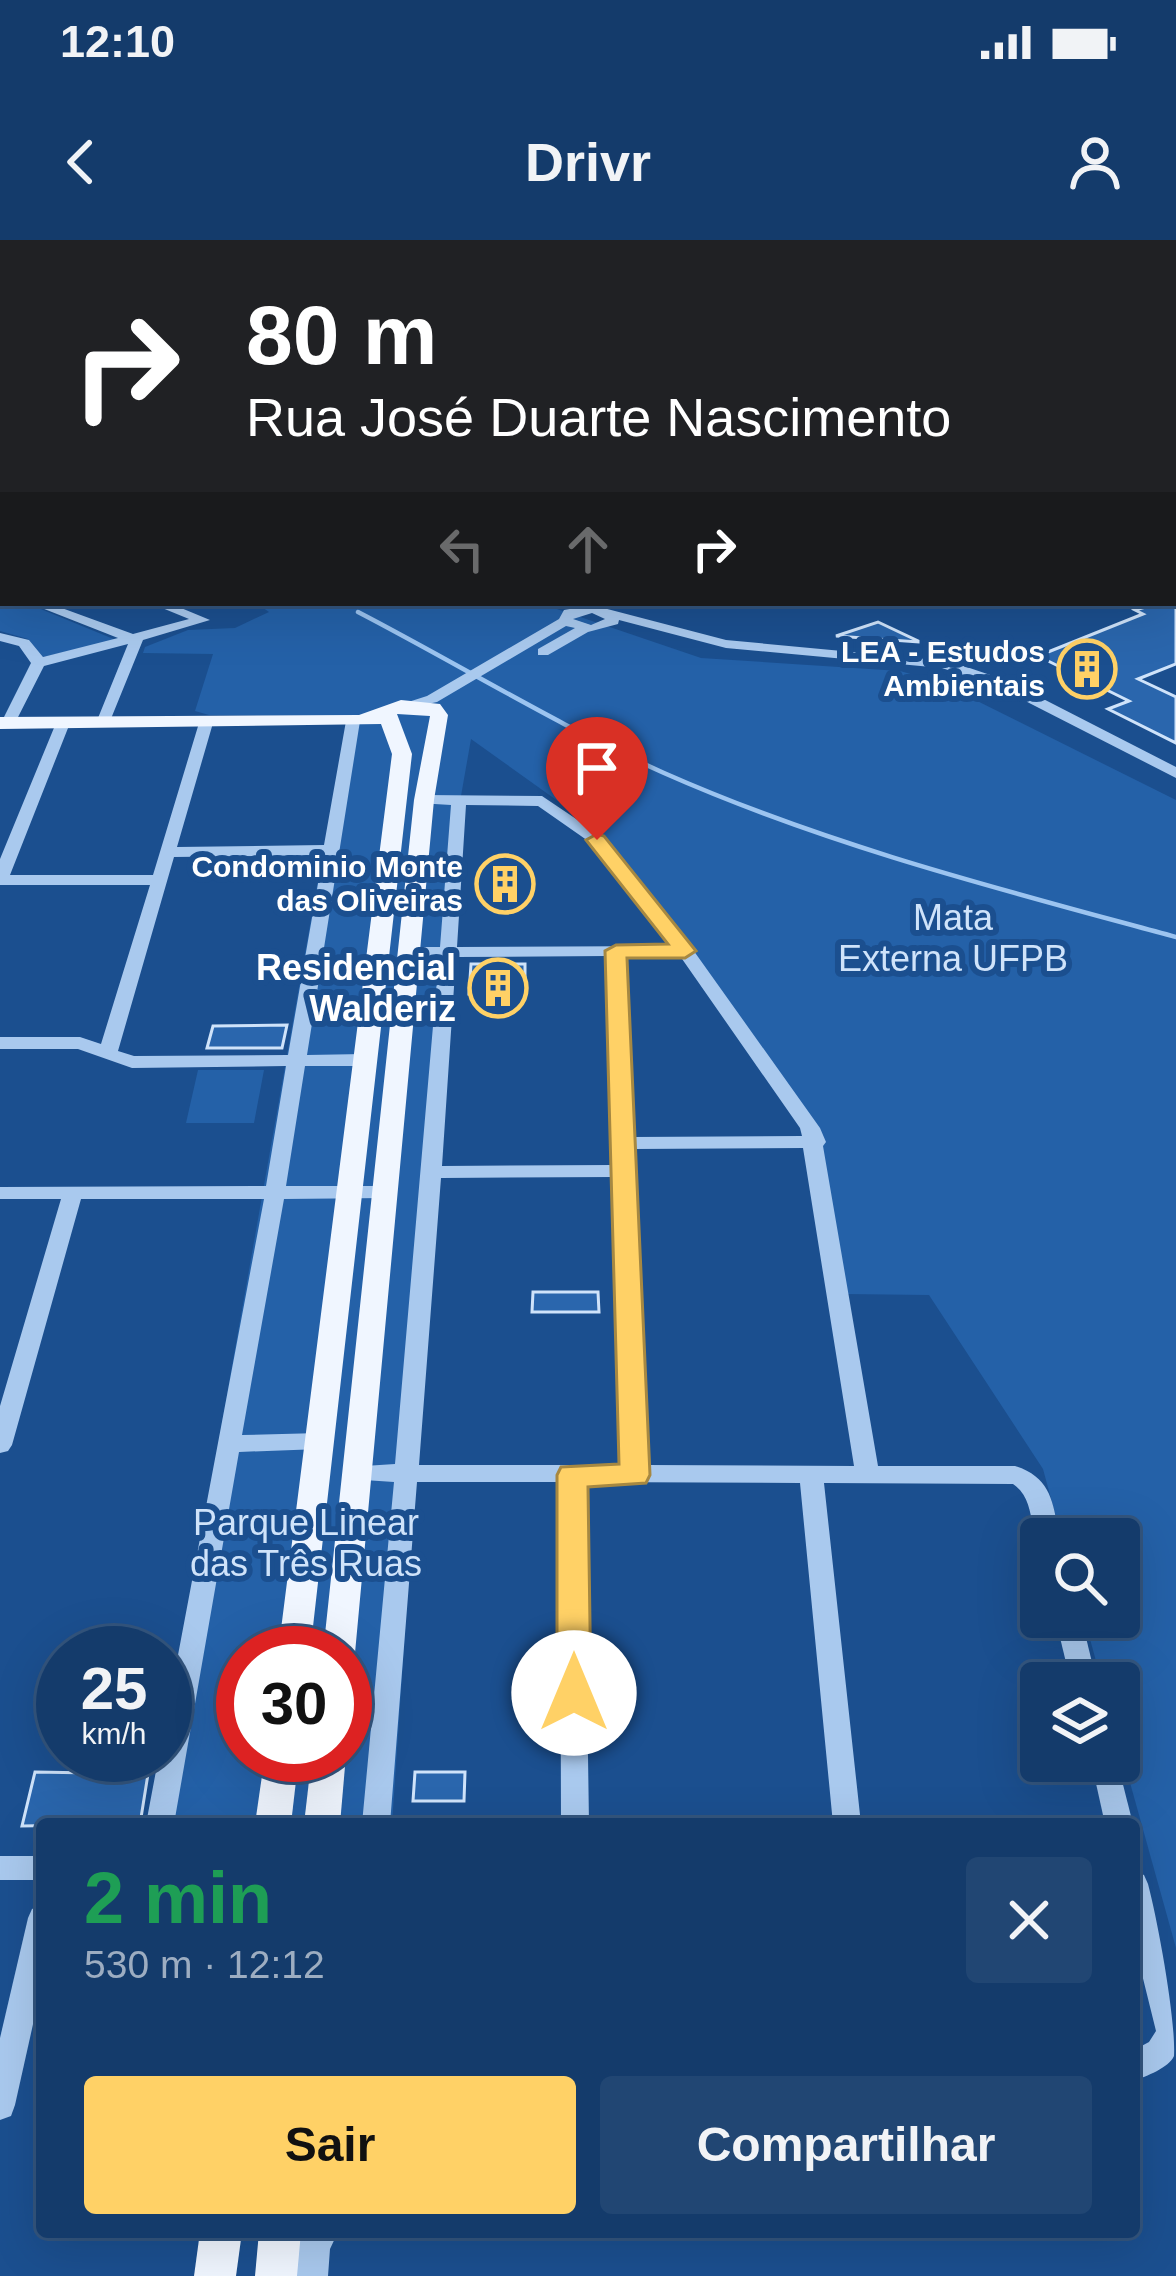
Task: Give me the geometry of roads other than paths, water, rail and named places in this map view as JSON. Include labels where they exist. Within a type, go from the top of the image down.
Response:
[{"type":"main road","points":[[4,723],[357,721],[395,715],[419,728],[443,706]]},
{"type":"main road","points":[[342,1626],[424,800],[443,706]]},
{"type":"main road","points":[[297,1626],[402,754],[395,715]]},
{"type":"main road","points":[[274,1818],[278,1782]]},
{"type":"main road","points":[[323,1818],[326,1782]]},
{"type":"main road","points":[[215,2276],[219,2238]]},
{"type":"main road","points":[[276,2276],[279,2238]]},
{"type":"street","points":[[44,606],[136,640]]},
{"type":"street","points":[[38,664],[203,620],[165,606]]},
{"type":"street","points":[[572,610],[725,644],[944,664],[1003,683],[1176,772]]},
{"type":"street","points":[[572,610],[584,629]]},
{"type":"street","points":[[552,639],[572,610]]},
{"type":"street","points":[[443,706],[552,639],[605,616]]},
{"type":"street","points":[[0,637],[25,643],[35,652],[38,664],[4,723]]},
{"type":"street","points":[[104,723],[136,640]]},
{"type":"street","points":[[161,1818],[357,721]]},
{"type":"street","points":[[63,723],[5,852],[0,879],[160,880]]},
{"type":"street","points":[[108,1053],[206,723]]},
{"type":"street","points":[[424,800],[542,801],[597,840],[685,951],[816,1142],[868,1477]]},
{"type":"street","points":[[376,1818],[459,800]]},
{"type":"street","points":[[169,852],[331,850]]},
{"type":"street","points":[[385,872],[417,872]]},
{"type":"street","points":[[616,951],[635,1475]]},
{"type":"street","points":[[408,952],[685,951]]},
{"type":"street","points":[[0,1043],[80,1043],[132,1062],[364,1060]]},
{"type":"street","points":[[625,1143],[816,1142]]},
{"type":"street","points":[[432,1172],[626,1171]]},
{"type":"street","points":[[0,1193],[386,1192]]},
{"type":"street","points":[[0,1445],[73,1193]]},
{"type":"street","points":[[229,1444],[320,1441]]},
{"type":"street","points":[[357,1473],[1029,1478],[1043,1518]]},
{"type":"street","points":[[572,1475],[575,1818]]},
{"type":"street","points":[[811,1476],[847,1818]]},
{"type":"street","points":[[1109,1782],[1118,1818]]},
{"type":"street","points":[[0,1868],[36,1868]]},
{"type":"street","points":[[1140,1908],[1171,2032],[1160,2052],[1140,2063]]},
{"type":"street","points":[[0,2105],[36,1945]]},
{"type":"street","points":[[312,2276],[318,2238]]},
{"type":"waterway","points":[[358,612],[586,735],[726,799],[917,865],[1176,937]]},
{"type":"place","name":"LEA - Estudos Ambientais","points":[[1087,669]]},
{"type":"place","name":"Condominio Monte das Oliveiras","points":[[505,884]]},
{"type":"place","name":"Residencial Walderiz","points":[[498,988]]},
{"type":"park label","name":"Mata Externa UFPB","points":[[953,938]]},
{"type":"park label","name":"Parque Linear das Três Ruas","points":[[306,1542]]}]
